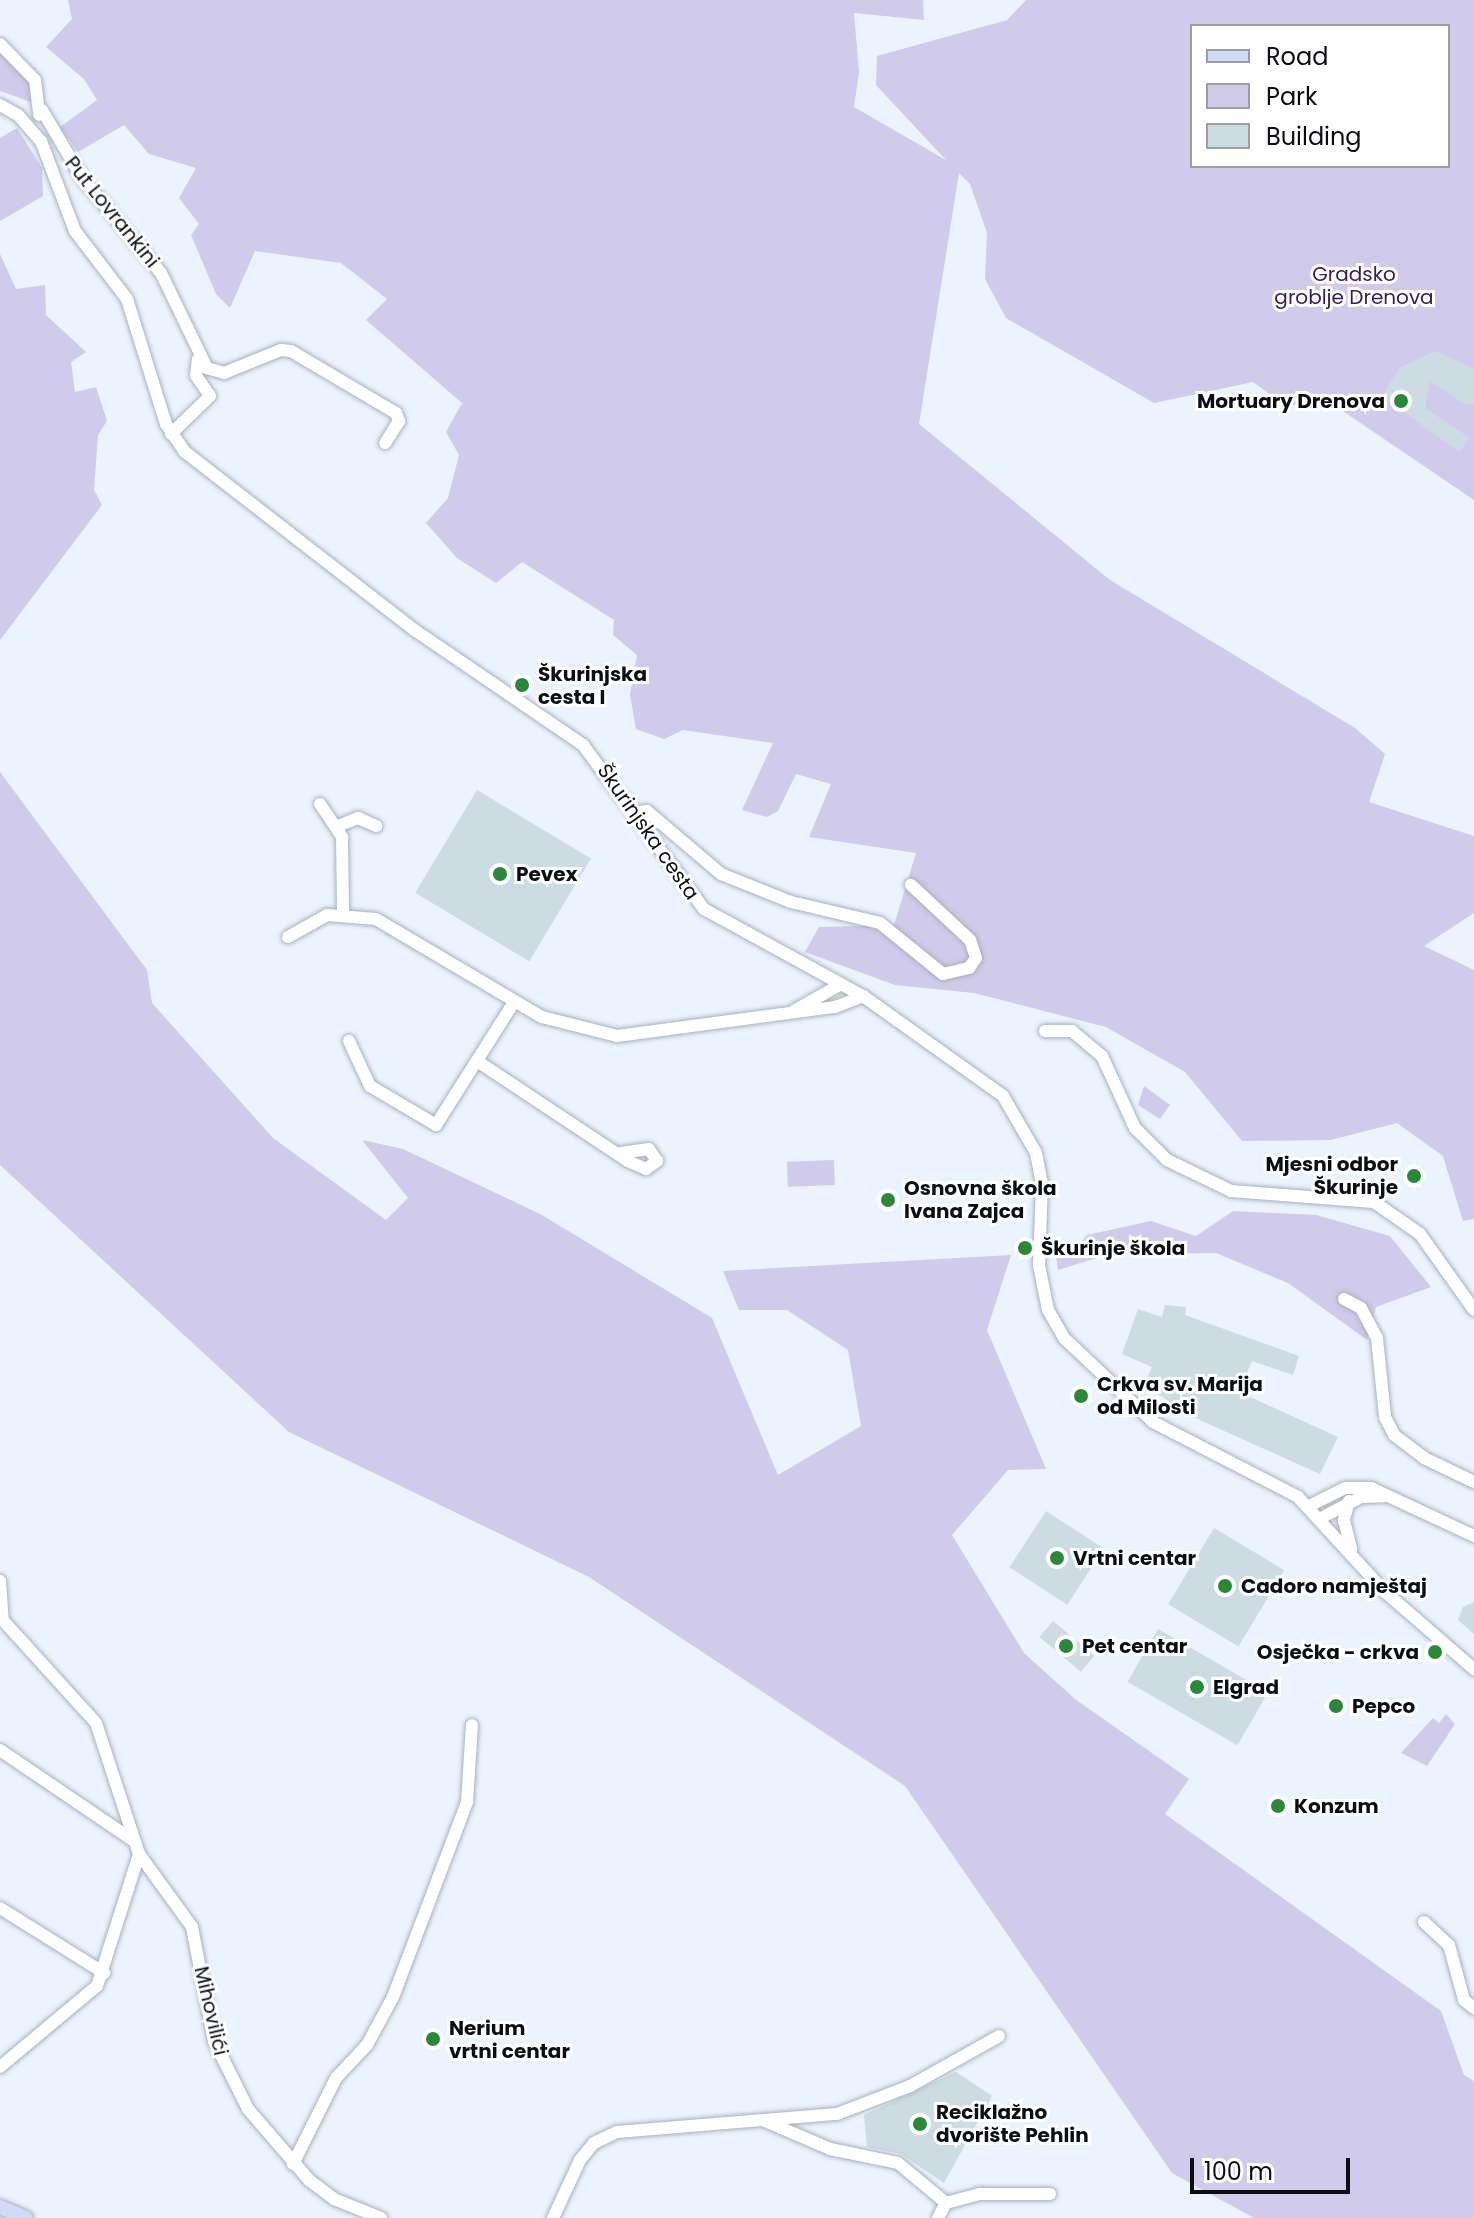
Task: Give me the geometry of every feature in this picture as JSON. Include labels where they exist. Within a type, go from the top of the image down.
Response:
[{"type":"main road","points":[[0,2207],[26,2218]]},
{"type":"street","name":"Put Lovrankini","points":[[0,44],[27,65],[42,110],[82,178],[161,273],[198,359],[196,375],[210,396],[171,434]]},
{"type":"street","points":[[0,105],[31,127],[47,151],[75,231],[137,320],[171,434]]},
{"type":"street","points":[[31,127],[42,110]]},
{"type":"street","points":[[198,359],[224,373],[291,351],[396,413],[399,421],[385,443]]},
{"type":"street","name":"Škurinjska cesta","points":[[171,434],[416,631],[555,721],[597,760],[704,909],[863,996],[977,1074],[1022,1122],[1042,1184],[1044,1296],[1071,1347],[1153,1422],[1268,1479],[1309,1506],[1385,1592],[1474,1669]]},
{"type":"street","points":[[320,804],[338,826],[343,913]]},
{"type":"street","points":[[634,813],[647,811],[721,874],[804,906],[880,923],[943,974],[969,968],[976,952],[963,930],[911,885]]},
{"type":"street","points":[[338,826],[358,818],[376,826]]},
{"type":"street","points":[[288,937],[312,920],[343,913],[393,926],[514,1002],[561,1025],[617,1036],[835,1007],[863,996]]},
{"type":"street","points":[[811,968],[813,996]]},
{"type":"street","points":[[794,1011],[813,996],[841,984]]},
{"type":"street","points":[[349,1041],[370,1086],[436,1125],[514,1002]]},
{"type":"street","points":[[1045,1031],[1072,1031],[1102,1056],[1135,1128],[1167,1160],[1231,1191],[1374,1202],[1420,1234],[1474,1310]]},
{"type":"street","points":[[477,1061],[620,1153]]},
{"type":"street","points":[[1344,1299],[1361,1308],[1377,1338],[1385,1417],[1394,1435],[1424,1458],[1474,1482]]},
{"type":"street","points":[[1309,1506],[1358,1486],[1474,1536]]},
{"type":"street","points":[[1319,1519],[1349,1501],[1387,1496]]},
{"type":"street","points":[[1349,1501],[1344,1520],[1352,1552]]},
{"type":"street","name":"Mihovilići","points":[[0,1581],[2,1621],[96,1723],[139,1854],[192,1927],[214,2041],[227,2073],[293,2164],[334,2199],[381,2218]]},
{"type":"street","points":[[293,2164],[336,2078],[367,2045],[393,1997],[467,1802],[472,1725]]},
{"type":"street","points":[[0,1750],[134,1841]]},
{"type":"street","points":[[0,2067],[79,2005],[104,1973],[139,1854]]},
{"type":"street","points":[[0,1908],[104,1973]]},
{"type":"street","points":[[1424,1922],[1449,1945],[1464,2000],[1474,2008]]},
{"type":"street","points":[[553,2218],[566,2183],[594,2143],[617,2132],[762,2120],[805,2120],[858,2107],[999,2036]]},
{"type":"street","points":[[762,2120],[830,2149],[898,2163],[946,2203]]},
{"type":"street","points":[[938,2218],[946,2203],[979,2194],[1050,2194]]},
{"type":"green space","name":"Gradsko groblje Drenova","points":[[68,0],[923,0],[924,20],[854,13],[859,72],[854,107],[946,160],[876,85],[877,56],[1007,20],[1026,0],[1474,0],[1474,500],[1331,403],[1286,406],[1253,382],[1154,403],[1006,318],[985,279],[987,233],[970,184],[959,173],[919,424],[1110,580],[1355,728],[1385,754],[1369,802],[1474,836],[1474,913],[1424,946],[1474,970],[1474,1219],[1463,1221],[1443,1156],[1397,1123],[1331,1140],[1242,1141],[1185,1072],[1106,1027],[974,993],[895,985],[805,952],[819,927],[894,925],[916,853],[809,837],[831,784],[796,774],[778,811],[767,817],[742,810],[773,743],[683,730],[664,739],[636,729],[630,695],[637,655],[613,635],[614,620],[522,562],[496,583],[457,558],[426,523],[448,498],[459,455],[446,432],[462,403],[366,320],[387,299],[341,263],[255,251],[230,308],[216,294],[191,235],[199,224],[179,198],[196,168],[149,154],[124,125],[78,152],[60,127],[97,100],[84,79],[46,47],[72,19]]},
{"type":"green space","points":[[0,50],[33,84],[31,102],[0,91]]},
{"type":"green space","points":[[17,128],[42,168],[43,196],[0,221],[0,138]]},
{"type":"green space","points":[[0,254],[16,289],[45,285],[46,315],[86,352],[71,362],[75,392],[96,387],[107,421],[98,435],[94,490],[102,505],[0,640]]},
{"type":"green space","points":[[0,772],[147,970],[152,1003],[273,1138],[386,1220],[408,1198],[362,1140],[403,1149],[542,1215],[712,1318],[778,1475],[861,1426],[848,1350],[787,1310],[739,1310],[723,1271],[1011,1255],[987,1330],[1046,1469],[1008,1470],[952,1535],[1024,1653],[1075,1699],[1189,1779],[1165,1814],[1441,2011],[1464,2075],[1474,2081],[1474,2218],[1254,2218],[1172,2173],[905,1786],[589,1577],[289,1432],[0,1165]]},
{"type":"green space","points":[[1144,1086],[1170,1105],[1160,1119],[1138,1105]]},
{"type":"green space","points":[[834,1160],[835,1185],[788,1187],[787,1162]]},
{"type":"green space","points":[[1233,1211],[1316,1215],[1390,1236],[1431,1287],[1376,1307],[1367,1340],[1288,1283],[1216,1253],[1149,1254],[1132,1247],[1058,1270],[1054,1243],[1080,1244],[1087,1235],[1151,1221],[1196,1236]]},
{"type":"green space","points":[[1446,1714],[1455,1724],[1427,1766],[1401,1753],[1433,1718],[1439,1723]]},
{"type":"building","name":"Mortuary Drenova","points":[[1436,351],[1474,369],[1474,403],[1466,405],[1430,381],[1425,408],[1470,438],[1459,452],[1382,396],[1400,367]]},
{"type":"building","name":"Pevex","points":[[477,790],[591,859],[529,961],[415,893]]},
{"type":"building","points":[[1165,1305],[1186,1307],[1185,1315],[1299,1356],[1293,1375],[1252,1361],[1239,1392],[1338,1437],[1320,1474],[1191,1416],[1144,1385],[1152,1367],[1122,1354],[1138,1309],[1162,1317]]},
{"type":"building","name":"Vrtni centar","points":[[1046,1511],[1104,1549],[1067,1605],[1010,1567]]},
{"type":"building","name":"Cadoro namještaj","points":[[1214,1528],[1284,1570],[1238,1647],[1168,1604]]},
{"type":"building","points":[[1474,1602],[1474,1634],[1458,1620],[1463,1607]]},
{"type":"building","name":"Pet centar","points":[[1053,1621],[1094,1656],[1081,1672],[1040,1637]]},
{"type":"building","name":"Elgrad","points":[[1158,1629],[1268,1692],[1237,1745],[1128,1682]]},
{"type":"building","name":"Reciklažno dvorište Pehlin","points":[[956,2072],[992,2096],[944,2183],[901,2154],[867,2147],[864,2115]]},
{"type":"place","name":"Mortuary Drenova","points":[[1401,401]]},
{"type":"place","name":"Škurinjska cesta I","points":[[522,685]]},
{"type":"place","name":"Pevex","points":[[500,874]]},
{"type":"place","name":"Mjesni odbor Škurinje","points":[[1414,1176]]},
{"type":"place","name":"Osnovna škola Ivana Zajca","points":[[888,1200]]},
{"type":"place","name":"Škurinje škola","points":[[1025,1248]]},
{"type":"place","name":"Crkva sv. Marija od Milosti","points":[[1081,1396]]},
{"type":"place","name":"Vrtni centar","points":[[1057,1558]]},
{"type":"place","name":"Cadoro namještaj","points":[[1225,1586]]},
{"type":"place","name":"Pet centar","points":[[1066,1646]]},
{"type":"place","name":"Osječka - crkva","points":[[1435,1652]]},
{"type":"place","name":"Elgrad","points":[[1197,1687]]},
{"type":"place","name":"Pepco","points":[[1336,1706]]},
{"type":"place","name":"Konzum","points":[[1278,1806]]},
{"type":"place","name":"Nerium vrtni centar","points":[[433,2039]]},
{"type":"place","name":"Reciklažno dvorište Pehlin","points":[[920,2124]]}]
